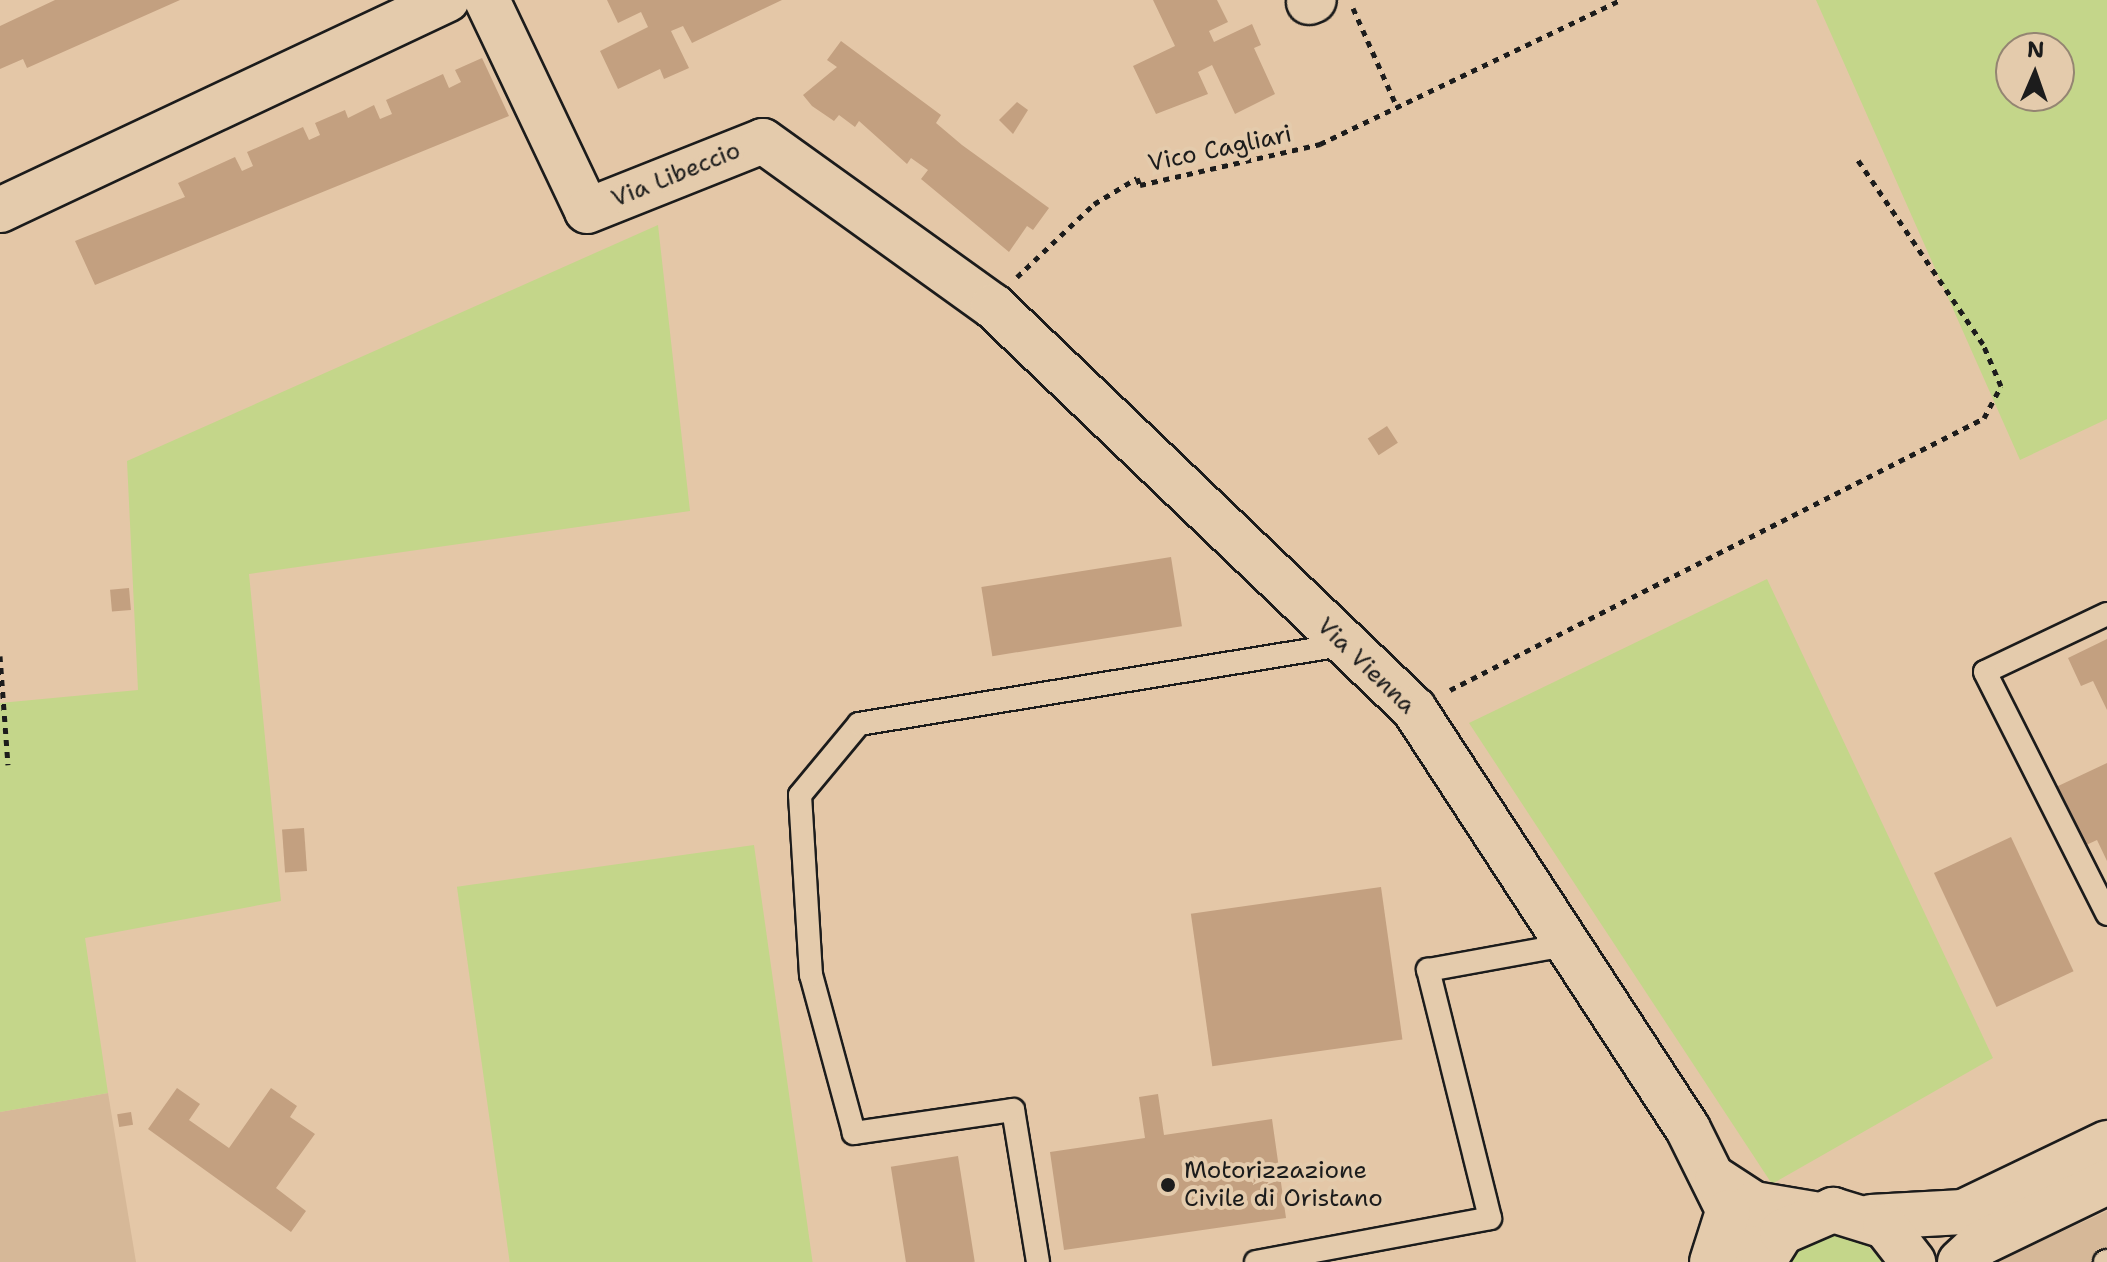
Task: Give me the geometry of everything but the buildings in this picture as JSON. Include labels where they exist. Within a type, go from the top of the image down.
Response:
[{"type":"street","points":[[0,210],[447,0]]},
{"type":"street","name":"Via Libeccio","points":[[487,0],[587,211],[763,141],[993,306]]},
{"type":"street","name":"Via Vienna","points":[[993,306],[1414,709],[1688,1129],[1722,1196]]},
{"type":"street","points":[[1722,1196],[1813,1214],[1871,1217],[1963,1212],[2107,1143]]},
{"type":"street","points":[[1960,1262],[1979,1244],[2107,1182]]},
{"type":"street","points":[[1712,1262],[1722,1196]]},
{"type":"street","points":[[1722,1196],[1754,1262]]},
{"type":"street","points":[[1763,1262],[1782,1232],[1813,1214]]},
{"type":"street","points":[[1871,1217],[1897,1236],[1913,1262]]},
{"type":"lane","points":[[2107,614],[1985,672],[2107,914]]},
{"type":"lane","points":[[1038,1262],[1013,1110],[854,1133],[811,975],[800,795],[859,724],[1344,645]]},
{"type":"lane","points":[[1256,1262],[1490,1218],[1428,970],[1566,945]]},
{"type":"path","name":"Vico Cagliari","points":[[993,306],[1094,204],[1137,178],[1140,185],[1277,159],[1397,107],[1620,0]]},
{"type":"path","points":[[1324,1],[1397,107]]},
{"type":"path","points":[[1414,709],[1984,418],[2001,386],[1983,344],[1855,156]]},
{"type":"path","points":[[0,656],[8,765]]},
{"type":"shaded area","points":[[108,1093],[136,1262],[0,1262],[0,1112]]},
{"type":"shaded area","points":[[2107,1211],[2107,1262],[1995,1262]]},
{"type":"green space","points":[[1816,0],[2107,0],[2107,419],[2020,460]]},
{"type":"green space","points":[[658,225],[690,511],[249,574],[281,901],[85,938],[108,1093],[0,1112],[0,703],[138,690],[127,461]]},
{"type":"green space","points":[[1767,579],[1993,1058],[1772,1184],[1469,723]]},
{"type":"green space","points":[[754,845],[813,1262],[510,1262],[457,887]]},
{"type":"green space","points":[[1837,1235],[1867,1245],[1883,1262],[1787,1262],[1806,1242]]},
{"type":"place","name":"Motorizzazione Civile di Oristano","points":[[1168,1185]]}]
